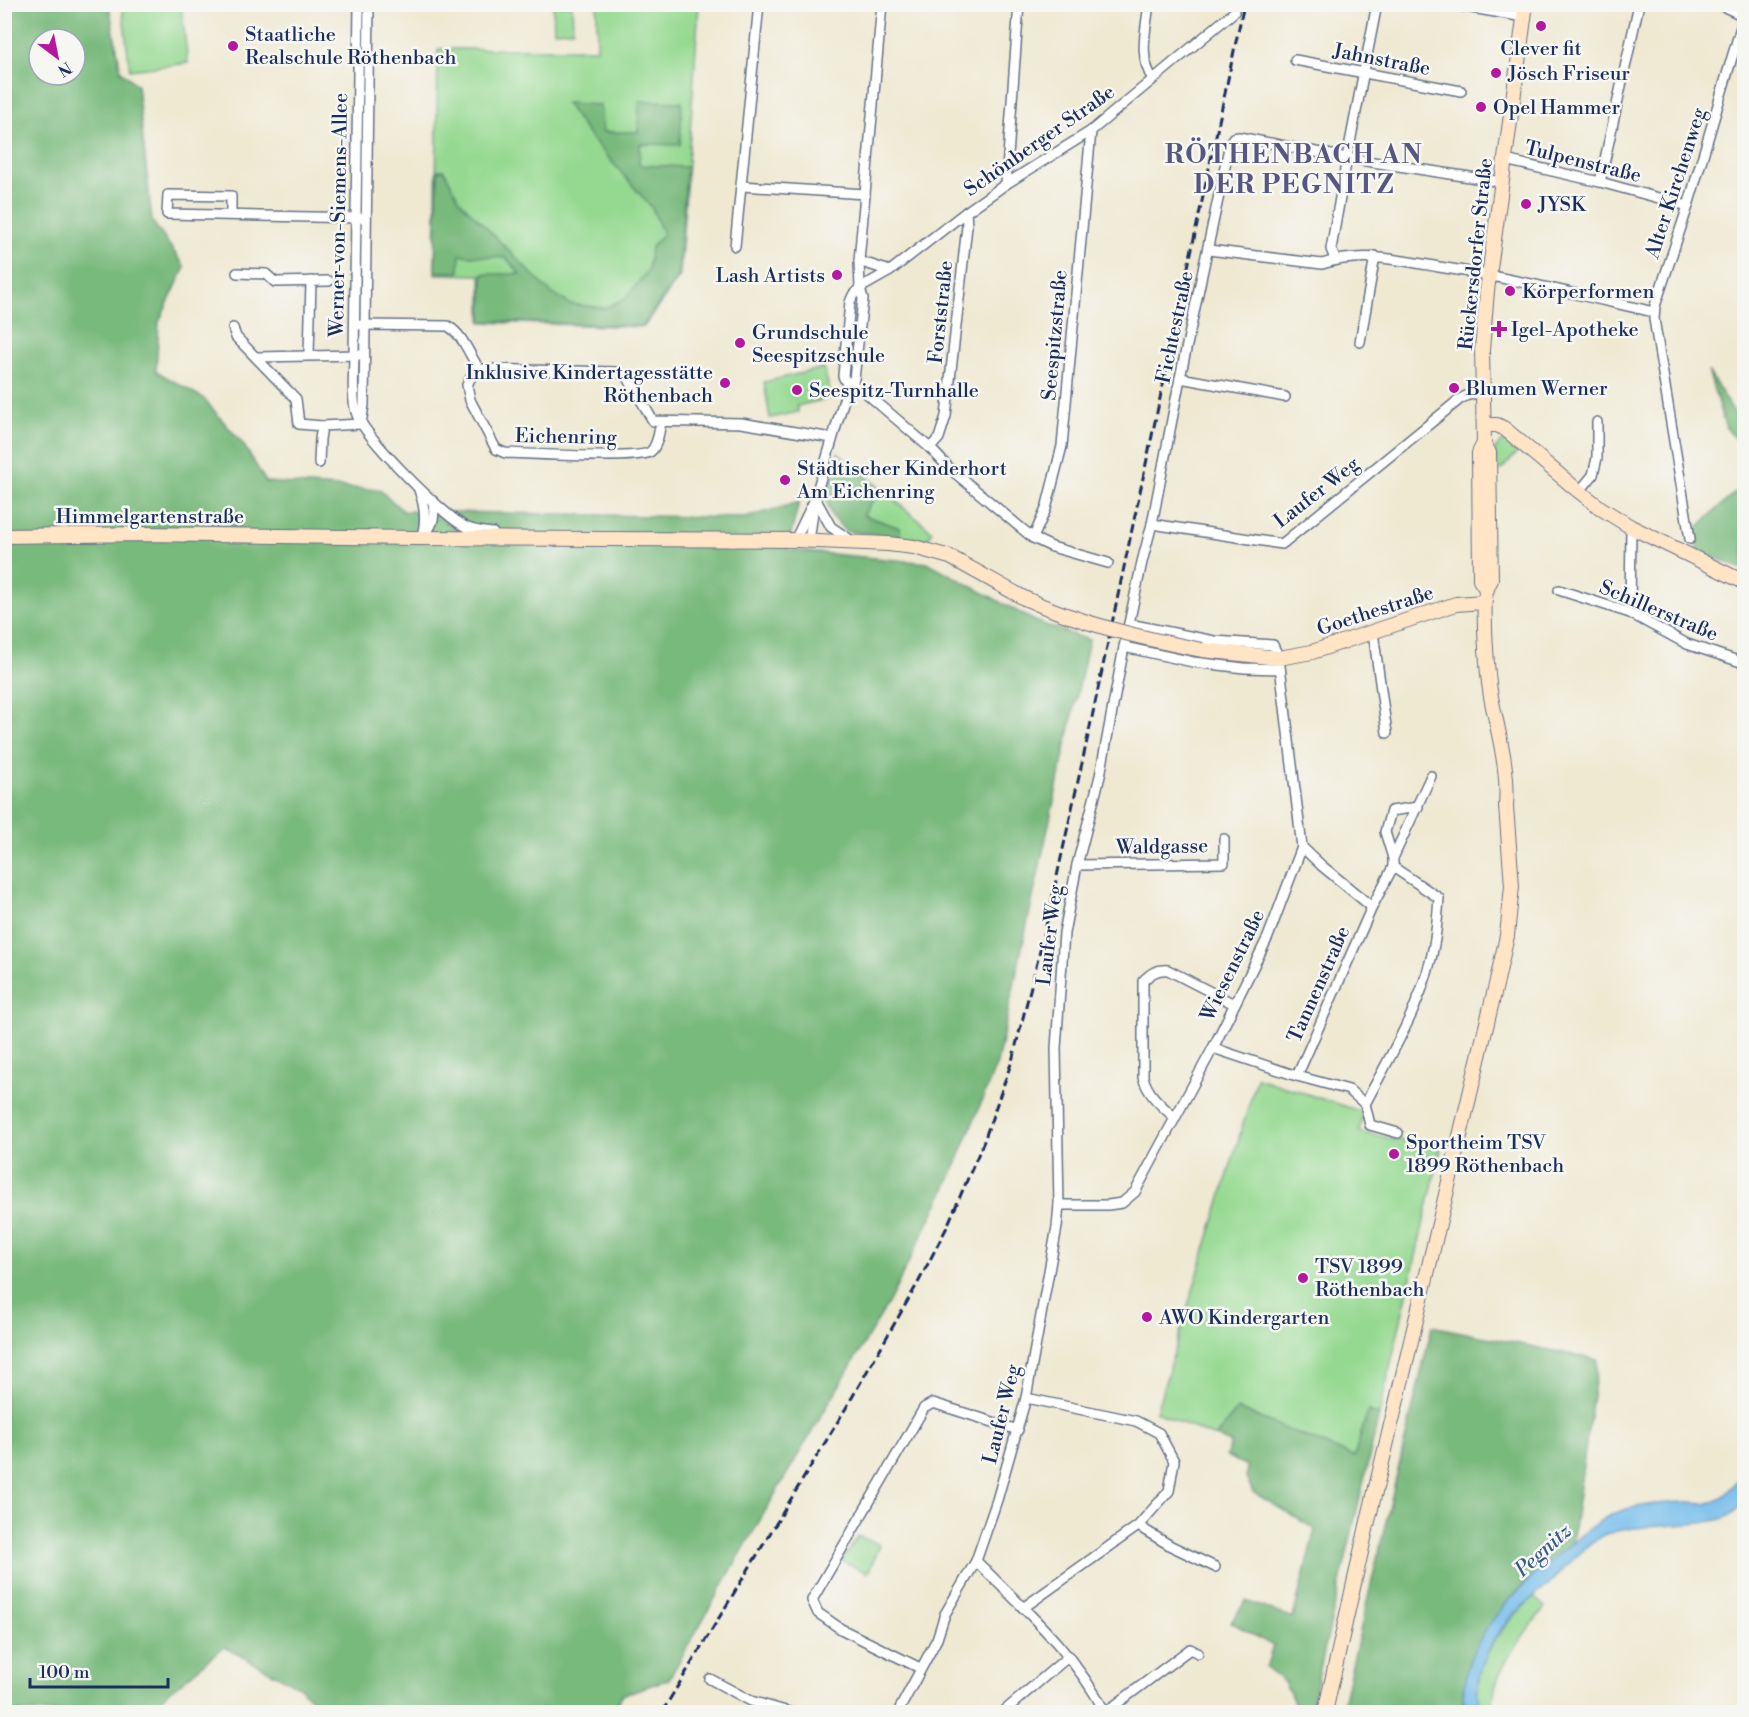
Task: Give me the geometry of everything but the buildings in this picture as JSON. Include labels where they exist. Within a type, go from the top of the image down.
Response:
[{"type":"main road","name":"Rückersdorfer Straße","points":[[1325,1713],[1368,1521],[1507,936],[1510,911],[1511,865],[1506,806],[1500,795],[1494,765],[1490,720],[1492,701],[1486,657],[1485,595],[1480,580],[1479,453],[1484,443],[1483,332],[1488,274],[1526,8]]},
{"type":"main road","points":[[1484,425],[1497,425],[1505,429],[1580,492],[1631,527],[1744,582]]},
{"type":"main road","name":"Himmelgartenstraße","points":[[4,536],[146,534],[795,540]]},
{"type":"main road","points":[[795,540],[853,542]]},
{"type":"main road","name":"Goethestraße","points":[[853,542],[914,547],[950,556],[1024,598],[1060,614],[1134,636],[1280,664],[1312,651],[1485,595]]},
{"type":"street","name":"Werner-von-Siemens-Allee","points":[[359,4],[362,218]]},
{"type":"street","name":"Werner-von-Siemens-Allee","points":[[361,424],[364,405],[359,355],[369,4]]},
{"type":"street","points":[[735,246],[759,4]]},
{"type":"street","points":[[809,540],[815,498],[848,386],[854,379],[863,299],[860,288],[859,261],[882,4]]},
{"type":"street","points":[[1006,184],[1019,4]]},
{"type":"street","points":[[1149,4],[1143,59],[1153,79]]},
{"type":"street","points":[[1335,259],[1331,249],[1377,4]]},
{"type":"street","points":[[1449,4],[1526,8]]},
{"type":"street","points":[[1600,182],[1640,4]]},
{"type":"street","points":[[1718,4],[1744,17]]},
{"type":"street","name":"Schönberger Straße","points":[[860,288],[890,271],[1006,184],[1091,131],[1234,12]]},
{"type":"street","name":"Alter Kirchenweg","points":[[1690,539],[1654,312],[1741,34],[1744,17]]},
{"type":"street","name":"Jahnstraße","points":[[1296,60],[1461,92]]},
{"type":"street","name":"Seespitzstraße","points":[[1033,538],[1046,509],[1062,446],[1091,131]]},
{"type":"street","name":"Fichtestraße","points":[[1152,524],[1180,378],[1233,138],[1239,137],[1347,158]]},
{"type":"street","points":[[1347,158],[1502,182]]},
{"type":"street","name":"Tulpenstraße","points":[[1505,160],[1600,182],[1688,206]]},
{"type":"street","points":[[742,186],[866,194]]},
{"type":"street","points":[[231,215],[231,196],[168,195],[167,214],[362,218]]},
{"type":"street","name":"Forststraße","points":[[930,448],[939,438],[946,416],[967,226],[966,212]]},
{"type":"street","points":[[1209,250],[1322,264],[1335,259],[1375,256],[1488,274],[1654,312]]},
{"type":"street","points":[[1360,342],[1375,256]]},
{"type":"street","points":[[859,261],[890,271]]},
{"type":"street","points":[[237,273],[266,274],[275,282],[329,281]]},
{"type":"street","points":[[309,355],[311,281]]},
{"type":"street","points":[[360,325],[447,326],[458,332],[479,369],[616,372],[627,376],[653,421],[741,423],[832,438]]},
{"type":"street","points":[[233,328],[236,338],[296,399],[299,424],[322,426],[361,424],[417,485],[454,520],[474,531],[527,533],[533,538]]},
{"type":"street","points":[[257,357],[359,355]]},
{"type":"street","name":"Eichenring","points":[[479,369],[472,375],[467,386],[470,400],[496,449],[505,453],[644,455],[654,447],[661,422]]},
{"type":"street","points":[[1180,378],[1285,397]]},
{"type":"street","points":[[848,386],[855,386],[865,392],[930,448],[949,468],[1033,538],[1052,547],[1108,563]]},
{"type":"street","name":"Laufer Weg","points":[[898,1713],[937,1639],[945,1614],[976,1561],[998,1500],[1026,1398],[1059,1205],[1056,1048],[1064,933],[1077,865],[1100,776],[1124,647],[1152,524],[1282,544],[1460,399],[1483,392]]},
{"type":"street","points":[[1580,492],[1593,475],[1597,458],[1597,422]]},
{"type":"street","points":[[319,463],[322,426]]},
{"type":"street","points":[[417,485],[423,502],[424,514],[424,529],[421,538]]},
{"type":"street","points":[[795,540],[815,498]]},
{"type":"street","points":[[815,498],[831,526],[853,542]]},
{"type":"street","points":[[421,538],[433,523],[435,516],[433,501]]},
{"type":"street","points":[[1630,613],[1631,527]]},
{"type":"street","name":"Schillerstraße","points":[[1560,590],[1630,613],[1687,644],[1744,663]]},
{"type":"street","points":[[1129,624],[1214,641],[1273,645],[1280,664]]},
{"type":"street","points":[[1373,632],[1387,733]]},
{"type":"street","name":"Goethestraße","points":[[1124,647],[1193,662],[1244,668],[1280,664]]},
{"type":"street","name":"Wiesenstraße","points":[[1059,1205],[1122,1203],[1135,1192],[1213,1048],[1268,937],[1302,847],[1280,664]]},
{"type":"street","name":"Tannenstraße","points":[[1297,1076],[1431,776]]},
{"type":"street","points":[[1365,1104],[1406,1025],[1424,981],[1435,940],[1439,898],[1393,863],[1385,832],[1391,811],[1418,807]]},
{"type":"street","name":"Waldgasse","points":[[1077,865],[1224,863],[1224,839]]},
{"type":"street","points":[[1302,847],[1372,907]]},
{"type":"street","points":[[1174,1117],[1152,1097],[1143,1077],[1143,981],[1160,969],[1168,970],[1234,1004]]},
{"type":"street","points":[[1213,1048],[1297,1076],[1349,1090],[1365,1104],[1370,1125],[1398,1133]]},
{"type":"street","points":[[1023,1608],[1138,1526],[1169,1491],[1174,1461],[1160,1433],[1136,1421],[1026,1398]]},
{"type":"street","points":[[920,1668],[841,1629],[818,1613],[812,1600],[924,1408],[933,1403],[1018,1430]]},
{"type":"street","points":[[1138,1526],[1171,1546],[1215,1567]]},
{"type":"street","points":[[976,1561],[1069,1656],[1092,1688],[1105,1713],[1190,1649],[1198,1653]]},
{"type":"street","points":[[1003,1713],[1069,1656]]},
{"type":"street","points":[[710,1679],[751,1701],[789,1713]]},
{"type":"green space","points":[[5,5],[109,5],[121,71],[137,85],[152,221],[185,267],[159,322],[156,371],[203,398],[243,444],[266,482],[380,490],[403,511],[745,518],[799,502],[787,550],[929,563],[1037,622],[1089,640],[997,1063],[952,1175],[890,1300],[669,1679],[622,1695],[612,1712],[322,1712],[300,1687],[224,1647],[145,1712],[5,1712]]},
{"type":"green space","points":[[122,5],[181,5],[188,63],[130,70]]},
{"type":"green space","points":[[572,5],[573,30],[554,31],[553,6]]},
{"type":"green space","points":[[597,5],[699,5],[680,276],[644,327],[481,322],[481,275],[435,274],[438,49],[597,49]]},
{"type":"green space","points":[[639,101],[682,102],[680,145],[640,144],[639,165],[687,167],[678,276],[643,326],[482,321],[483,274],[520,274],[506,258],[460,255],[459,272],[435,272],[438,170],[444,170],[460,201],[550,292],[570,304],[604,308],[626,298],[648,270],[651,247],[663,234],[652,208],[587,133],[566,103],[600,105],[603,132],[638,132]]},
{"type":"green space","name":"Seespitz-Turnhalle","points":[[824,368],[831,398],[797,406],[798,412],[770,418],[764,382]]},
{"type":"green space","points":[[1708,371],[1744,428],[1744,451],[1725,426]]},
{"type":"green space","points":[[1502,441],[1507,442],[1518,452],[1501,470],[1496,466],[1495,449]]},
{"type":"green space","points":[[838,452],[881,489],[863,515],[900,528],[899,537],[845,531],[831,515],[826,498]]},
{"type":"green space","points":[[1744,484],[1744,570],[1697,550],[1696,529]]},
{"type":"green space","points":[[881,489],[932,531],[927,540],[899,537],[900,528],[863,515]]},
{"type":"green space","name":"TSV 1899 Röthenbach","points":[[1257,1078],[1363,1112],[1359,1132],[1441,1148],[1379,1415],[1368,1411],[1354,1457],[1238,1409],[1215,1437],[1156,1412]]},
{"type":"green space","points":[[1432,1326],[1598,1360],[1572,1543],[1533,1576],[1494,1619],[1463,1688],[1463,1712],[1341,1712]]},
{"type":"green space","points":[[1238,1409],[1354,1457],[1368,1411],[1379,1415],[1310,1712],[1295,1712],[1297,1709],[1285,1683],[1266,1668],[1273,1646],[1231,1622],[1246,1601],[1293,1618],[1315,1529],[1254,1493],[1246,1478],[1247,1466],[1226,1456],[1231,1443],[1215,1437]]},
{"type":"green space","points":[[858,1536],[880,1545],[868,1573],[842,1561]]},
{"type":"green space","points":[[1534,1597],[1545,1607],[1502,1669],[1493,1697],[1493,1712],[1481,1712],[1477,1696],[1478,1680],[1490,1648],[1510,1620]]},
{"type":"water","points":[[1744,1470],[1744,1500],[1732,1514],[1722,1519],[1621,1530],[1607,1534],[1584,1549],[1515,1613],[1495,1638],[1479,1674],[1478,1700],[1481,1712],[1466,1712],[1464,1687],[1469,1663],[1480,1639],[1514,1595],[1554,1558],[1596,1523],[1622,1511],[1651,1505],[1707,1503],[1718,1500],[1731,1489]]},
{"type":"tunnel","points":[[1234,12],[1254,4]]},
{"type":"railway","points":[[662,1712],[846,1408],[919,1281],[946,1229],[984,1141],[1012,1061],[1044,935],[1088,736],[1244,4]]},
{"type":"place","name":"Clever fit","points":[[1541,26]]},
{"type":"place","name":"Staatliche Realschule Röthenbach","points":[[233,46]]},
{"type":"place","name":"Jösch Friseur","points":[[1496,73]]},
{"type":"place","name":"Opel Hammer","points":[[1481,107]]},
{"type":"place","name":"JYSK","points":[[1526,204]]},
{"type":"place","name":"Lash Artists","points":[[837,275]]},
{"type":"place","name":"Körperformen","points":[[1510,291]]},
{"type":"place","name":"Igel-Apotheke","points":[[1499,329]]},
{"type":"place","name":"Grundschule Seespitzschule","points":[[740,343]]},
{"type":"place","name":"Inklusive Kindertagesstätte Röthenbach","points":[[725,383]]},
{"type":"place","name":"Blumen Werner","points":[[1454,388]]},
{"type":"place","name":"Seespitz-Turnhalle","points":[[797,390]]},
{"type":"place","name":"Städtischer Kinderhort Am Eichenring","points":[[785,480]]},
{"type":"place","name":"Sportheim TSV 1899 Röthenbach","points":[[1394,1154]]},
{"type":"place","name":"TSV 1899 Röthenbach","points":[[1303,1278]]},
{"type":"place","name":"AWO Kindergarten","points":[[1147,1317]]},
{"type":"district","name":"RÖTHENBACH AN DER PEGNITZ","points":[[1294,169]]},
{"type":"water label","name":"Pegnitz","points":[[1543,1550]]}]
